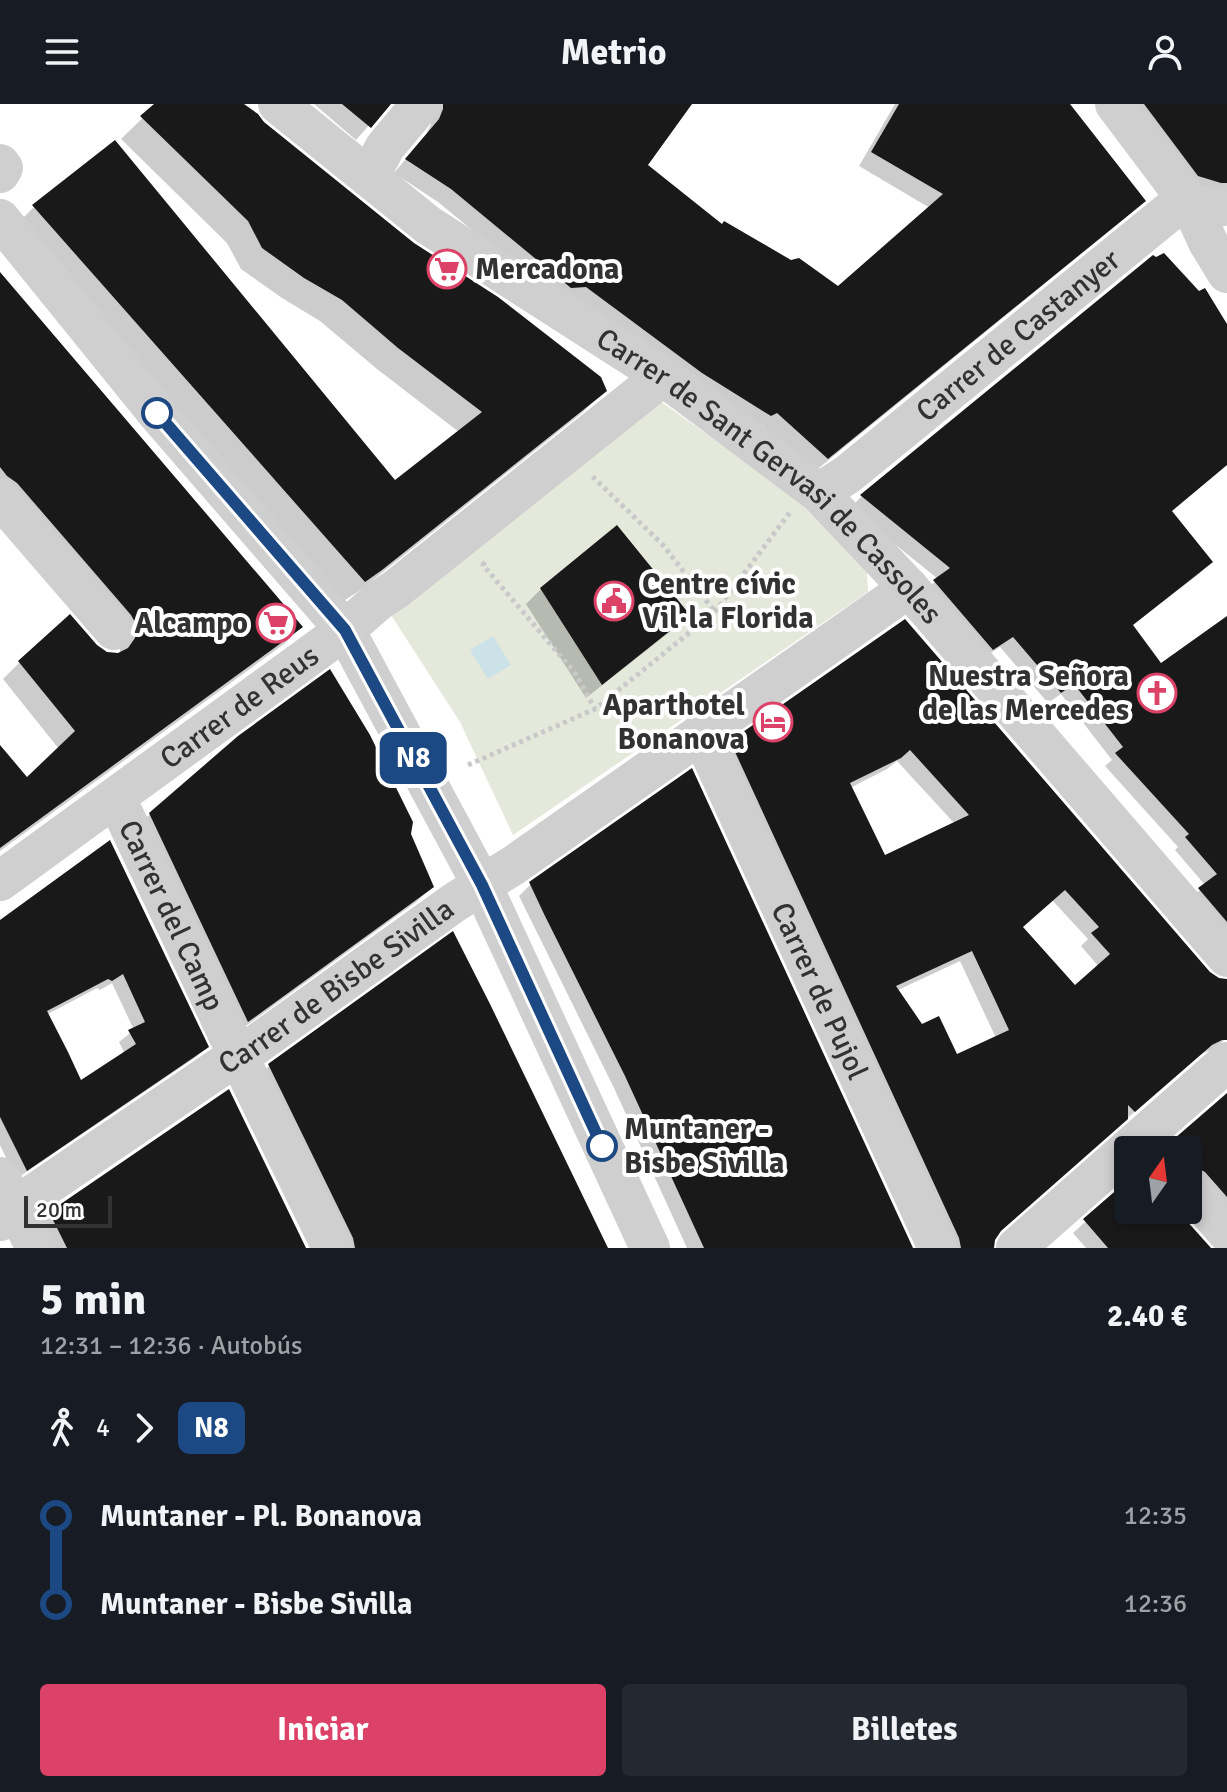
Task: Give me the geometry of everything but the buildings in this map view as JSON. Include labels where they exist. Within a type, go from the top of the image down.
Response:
[{"type":"street","name":"Carrer de Sant Gervasi de Cassoles","points":[[278,104],[428,225],[663,376],[909,588],[1227,957]]},
{"type":"street","points":[[369,177],[385,147],[421,104]]},
{"type":"street","points":[[1115,104],[1209,205],[1208,242],[1227,273]]},
{"type":"street","points":[[0,164],[3,168],[0,173]]},
{"type":"street","name":"Carrer de Castanyer","points":[[806,501],[848,474],[1169,212],[1209,205]]},
{"type":"street","points":[[0,219],[157,413],[345,630],[482,885],[650,1248]]},
{"type":"street","name":"Carrer de Reus","points":[[0,881],[345,630],[663,376]]},
{"type":"street","points":[[0,498],[114,630]]},
{"type":"street","name":"Carrer de Bisbe Sivilla","points":[[5,1202],[28,1198],[238,1056],[909,588]]},
{"type":"street","name":"Carrer de Pujol","points":[[701,733],[938,1248]]},
{"type":"street","name":"Carrer del Camp","points":[[114,799],[332,1248]]},
{"type":"street","points":[[1155,1136],[1227,1062]]},
{"type":"street","points":[[1016,1248],[1114,1170]]},
{"type":"street","points":[[5,1202],[36,1248]]},
{"type":"street","points":[[1202,1204],[1227,1232]]},
{"type":"path","points":[[585,470],[663,545],[715,612]]},
{"type":"path","points":[[468,765],[595,709],[715,612],[806,501]]},
{"type":"path","points":[[492,555],[483,565],[575,673],[595,709]]},
{"type":"shaded area","points":[[660,401],[823,519],[867,572],[868,592],[513,835],[460,722],[391,615]]},
{"type":"water","points":[[493,636],[511,665],[488,679],[470,650]]},
{"type":"bus line","name":"N8","points":[[157,413],[345,630],[482,885],[602,1146]]},
{"type":"place","name":"Mercadona","points":[[447,269]]},
{"type":"place","name":"Centre cívic Vil·la Florida","points":[[614,601]]},
{"type":"place","name":"Alcampo","points":[[276,623]]},
{"type":"place","name":"Nuestra Señora de las Mercedes","points":[[1157,693]]},
{"type":"place","name":"Aparthotel Bonanova","points":[[773,722]]},
{"type":"place","name":"Muntaner - Bisbe Sivilla","points":[[602,1146]]}]
